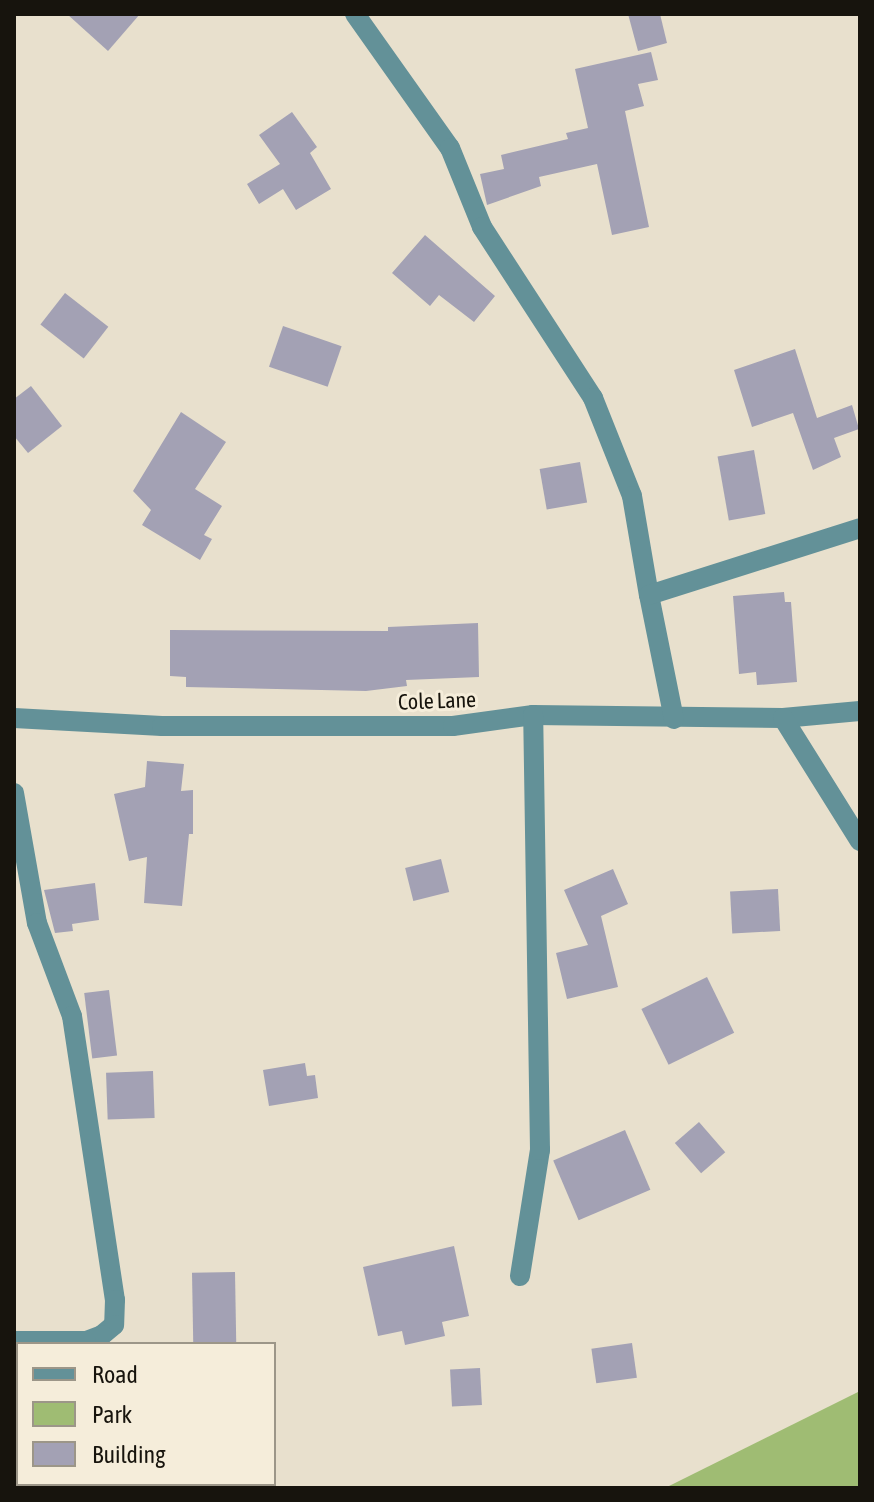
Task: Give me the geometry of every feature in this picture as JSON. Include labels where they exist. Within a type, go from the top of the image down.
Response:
[{"type":"street","points":[[355,14],[450,148],[482,227],[593,398],[632,496],[674,719]]},
{"type":"street","points":[[649,595],[860,528]]},
{"type":"street","name":"Cole Lane","points":[[14,718],[162,726],[372,727],[453,726],[533,715],[783,718],[860,711]]},
{"type":"street","points":[[520,1276],[540,1150],[533,715]]},
{"type":"street","points":[[783,718],[860,841]]},
{"type":"street","points":[[14,793],[37,923],[72,1016],[115,1300],[114,1325],[102,1335],[86,1341],[14,1341]]},
{"type":"green space","points":[[860,1391],[860,1488],[665,1488]]},
{"type":"building","points":[[67,14],[140,14],[108,51]]},
{"type":"building","points":[[628,14],[660,14],[667,43],[638,51]]},
{"type":"building","points":[[651,52],[658,80],[638,84],[644,106],[625,111],[649,227],[612,235],[597,164],[539,177],[541,186],[487,205],[480,174],[504,169],[501,155],[568,139],[566,133],[588,128],[575,69]]},
{"type":"building","points":[[292,112],[317,147],[310,153],[331,189],[296,210],[283,189],[259,204],[247,184],[280,164],[259,135]]},
{"type":"building","points":[[425,235],[495,296],[474,322],[439,295],[430,306],[392,273]]},
{"type":"building","points":[[65,293],[108,327],[84,358],[40,325]]},
{"type":"building","points":[[283,326],[342,346],[328,387],[269,367]]},
{"type":"building","points":[[795,349],[817,418],[852,405],[859,429],[834,438],[841,457],[813,470],[793,413],[752,427],[734,370]]},
{"type":"building","points":[[31,386],[62,426],[28,453],[14,436],[14,399]]},
{"type":"building","points":[[181,412],[226,442],[195,489],[222,506],[204,535],[212,539],[200,560],[142,525],[151,510],[133,491]]},
{"type":"building","points":[[754,450],[765,514],[729,520],[718,456]]},
{"type":"building","points":[[580,462],[587,502],[547,509],[540,469]]},
{"type":"building","points":[[784,592],[785,602],[791,602],[797,682],[757,685],[756,672],[739,674],[733,596]]},
{"type":"building","points":[[478,623],[479,677],[406,680],[407,686],[366,691],[186,687],[186,677],[170,676],[170,630],[388,631],[388,627]]},
{"type":"building","points":[[147,761],[184,764],[181,791],[193,790],[193,834],[189,834],[182,906],[144,903],[147,857],[129,861],[114,794],[145,787]]},
{"type":"building","points":[[441,859],[449,892],[413,901],[405,868]]},
{"type":"building","points":[[613,869],[628,904],[601,916],[618,987],[567,999],[556,953],[588,945],[564,890]]},
{"type":"building","points":[[95,883],[99,920],[72,924],[73,931],[55,933],[44,890]]},
{"type":"building","points":[[778,889],[780,931],[732,933],[730,892]]},
{"type":"building","points":[[707,977],[734,1033],[669,1065],[641,1009]]},
{"type":"building","points":[[109,990],[117,1056],[92,1059],[84,993]]},
{"type":"building","points":[[305,1063],[307,1076],[315,1075],[318,1098],[269,1106],[263,1070]]},
{"type":"building","points":[[153,1071],[155,1118],[108,1120],[106,1073]]},
{"type":"building","points":[[699,1122],[725,1152],[701,1173],[675,1143]]},
{"type":"building","points":[[625,1130],[650,1190],[579,1220],[553,1160]]},
{"type":"building","points":[[454,1246],[469,1316],[442,1322],[445,1336],[405,1345],[402,1331],[378,1336],[363,1267]]},
{"type":"building","points":[[235,1272],[236,1342],[193,1342],[192,1273]]},
{"type":"building","points":[[632,1343],[637,1378],[596,1383],[591,1349]]},
{"type":"building","points":[[480,1368],[482,1405],[452,1407],[450,1370]]}]
